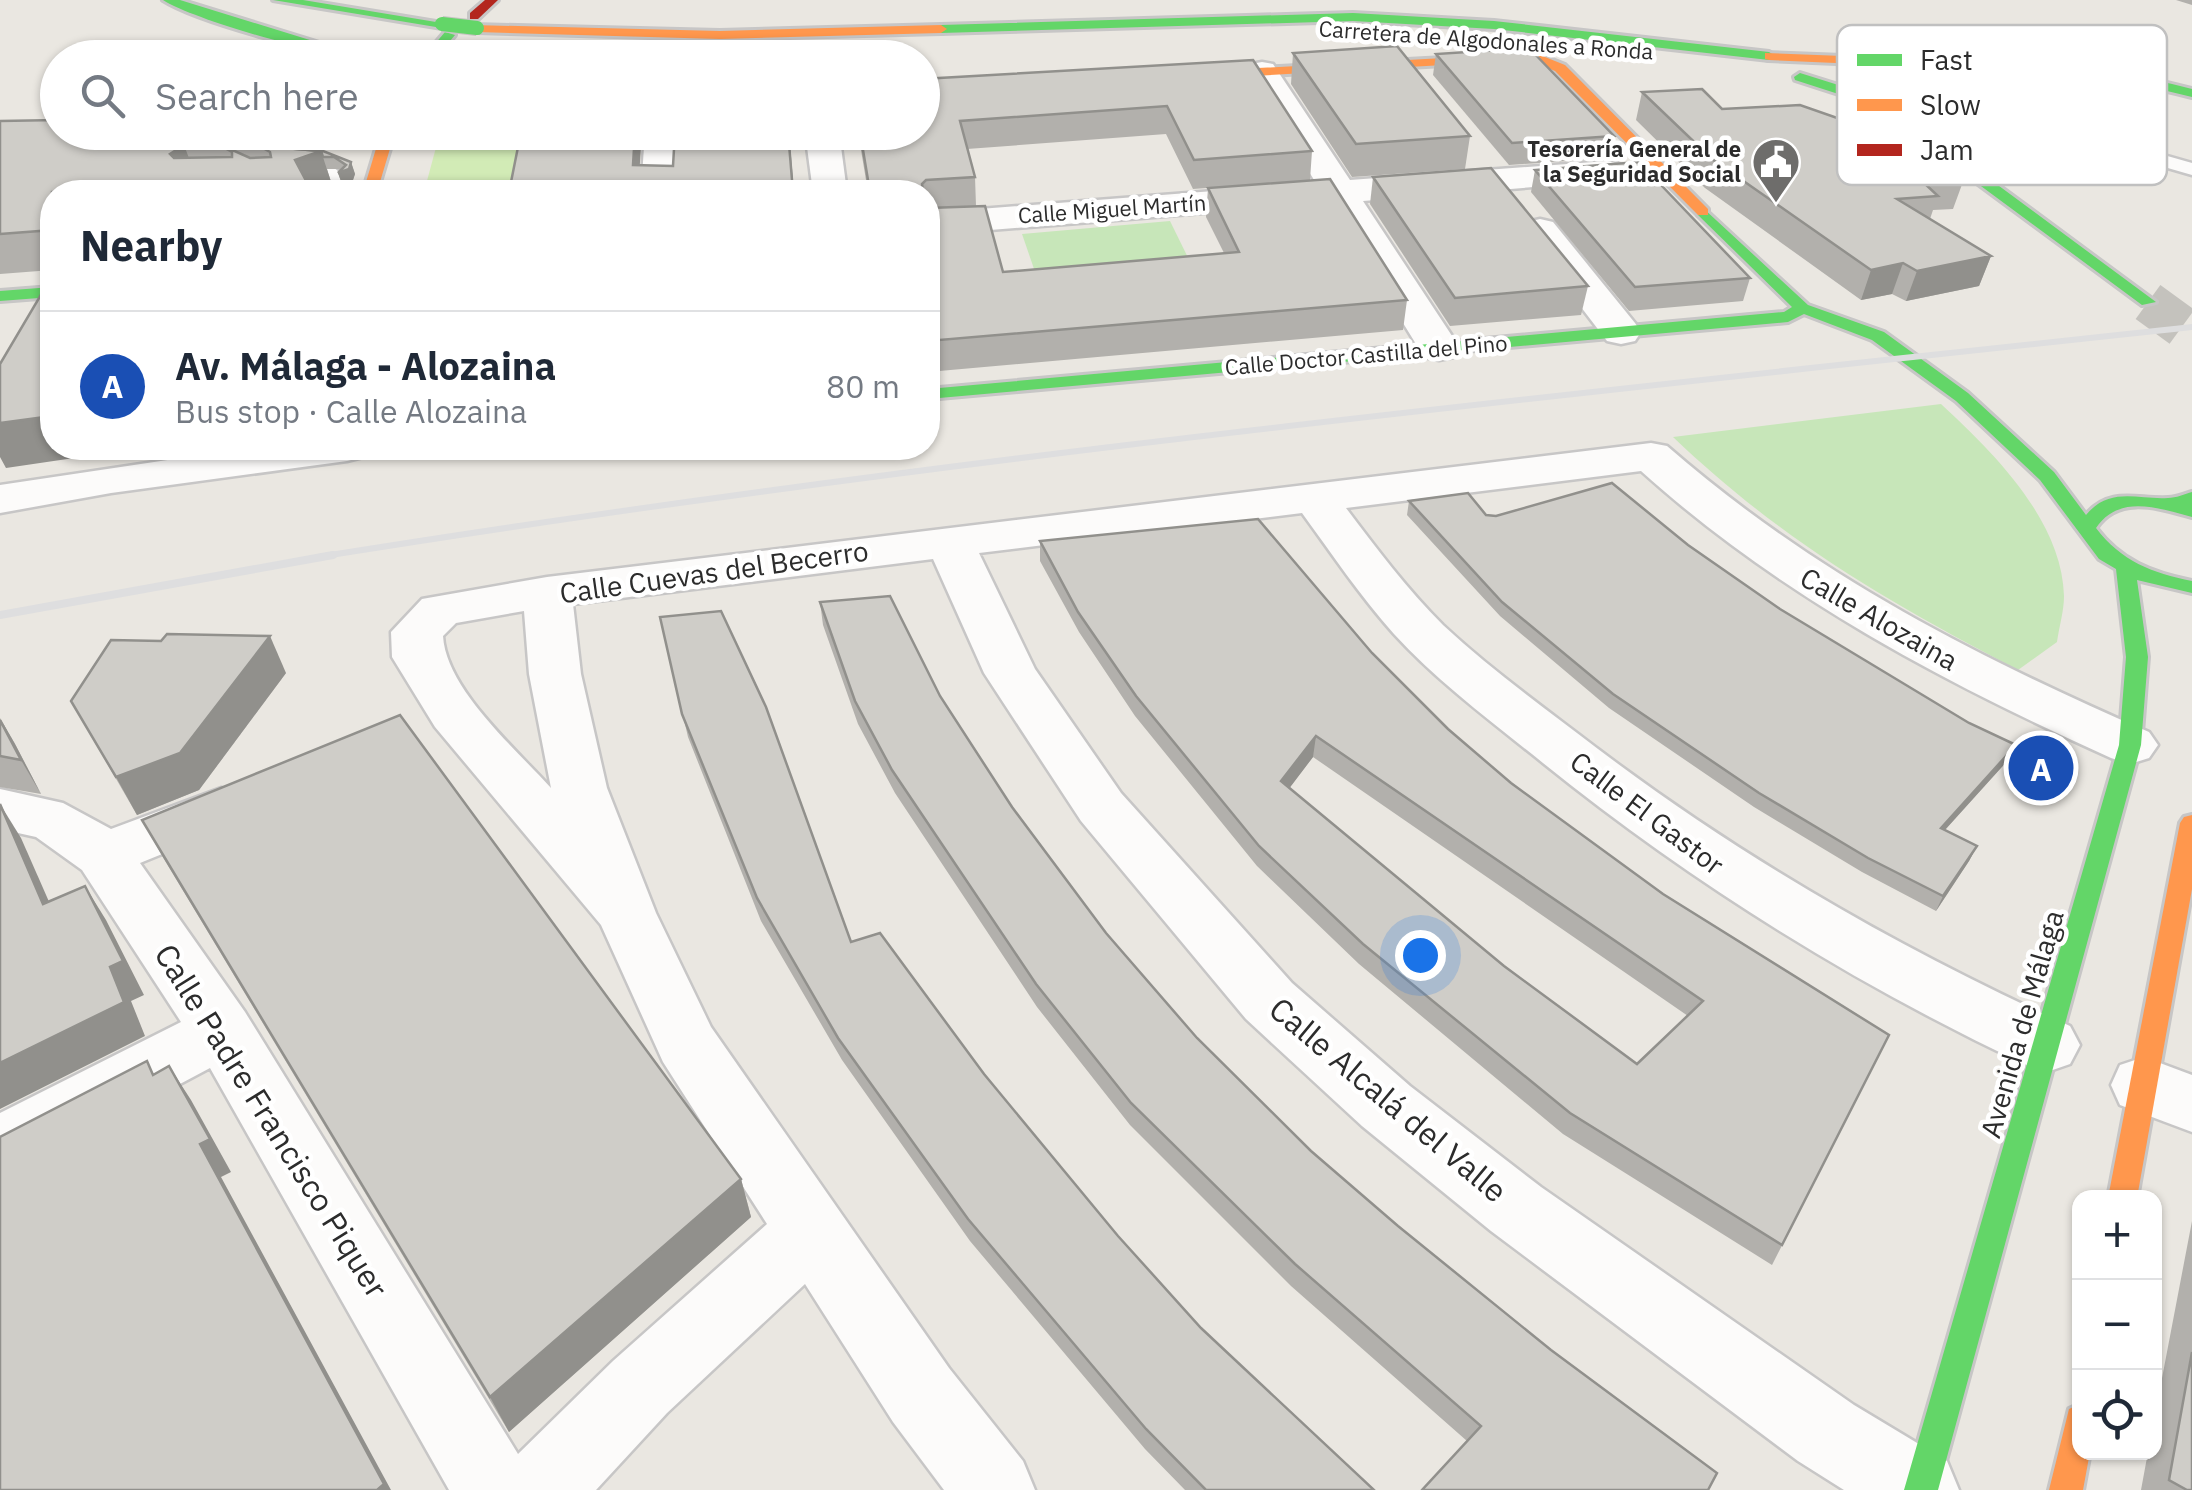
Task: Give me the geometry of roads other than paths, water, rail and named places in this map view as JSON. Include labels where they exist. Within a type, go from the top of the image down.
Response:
[{"type":"main road","points":[[169,0],[298,40]]},
{"type":"main road","name":"Carretera de Algodonales a Ronda","points":[[279,0],[435,40]]},
{"type":"main road","points":[[929,6],[1272,15]]},
{"type":"main road","name":"Carretera de Algodonales a Ronda","points":[[441,40],[481,14],[720,35],[1210,21],[1272,15],[1452,20],[1776,57],[1837,59]]},
{"type":"main road","name":"Carretera de Algodonales a Ronda","points":[[1210,21],[1552,40],[1748,66],[1837,90]]},
{"type":"main road","points":[[991,51],[1182,33],[1320,26]]},
{"type":"main road","points":[[1168,77],[1531,56],[1560,68],[1766,278],[1802,308],[1878,336],[1962,397],[2047,476],[2087,527],[2092,541],[2126,568],[2151,579],[2192,587]]},
{"type":"main road","name":"Carretera de Algodonales a Ronda","points":[[2167,87],[2192,92]]},
{"type":"main road","points":[[374,180],[383,150]]},
{"type":"main road","name":"Carretera de Algodonales a Ronda","points":[[1992,185],[2148,302]]},
{"type":"main road","points":[[0,296],[40,293]]},
{"type":"main road","name":"Calle Doctor Castilla del Pino","points":[[940,393],[1788,318],[1802,308]]},
{"type":"main road","points":[[2047,476],[2119,501],[2168,504],[2192,511]]},
{"type":"main road","points":[[2168,504],[2192,498]]},
{"type":"main road","points":[[2087,527],[2090,515],[2119,501]]},
{"type":"main road","name":"Avenida de Málaga","points":[[1920,1490],[2130,746],[2140,679],[2136,614],[2126,568]]},
{"type":"main road","points":[[2126,1190],[2168,1094],[2192,823]]},
{"type":"main road","points":[[2066,1490],[2072,1460]]},
{"type":"street","points":[[1402,62],[1426,91]]},
{"type":"street","points":[[1262,71],[1439,348]]},
{"type":"street","points":[[660,180],[661,150]]},
{"type":"street","points":[[824,150],[828,180]]},
{"type":"street","points":[[1475,150],[1621,332]]},
{"type":"street","name":"Calle Miguel Martín","points":[[940,223],[1656,168]]},
{"type":"street","name":"Calle Cuevas del Becerro","points":[[994,1490],[921,1396],[686,1042],[626,913],[580,788],[556,674],[547,592],[1652,456]]},
{"type":"street","name":"Calle Alozaina","points":[[1652,456],[1722,519],[1877,623],[2047,709],[2130,746]]},
{"type":"street","points":[[0,499],[110,479],[255,460]]},
{"type":"street","name":"Calle El Gastor","points":[[1313,495],[1376,582],[1426,637],[1604,784],[1732,876],[1862,953],[1964,1008],[2047,1045]]},
{"type":"street","name":"Calle Alcalá del Valle","points":[[949,540],[1010,673],[1101,807],[1269,1000],[1386,1106],[1516,1209],[1826,1433],[1920,1490]]},
{"type":"street","points":[[547,592],[440,610],[417,632],[418,656],[454,714],[626,913]]},
{"type":"street","points":[[398,737],[454,714]]},
{"type":"street","points":[[103,855],[269,788]]},
{"type":"street","name":"Calle Padre Francisco Piquer","points":[[0,809],[20,809],[80,833],[103,855],[222,1031],[494,1490]]},
{"type":"street","points":[[0,1146],[222,1031]]},
{"type":"street","points":[[540,1490],[640,1387],[810,1232]]},
{"type":"lane","points":[[261,157],[312,179],[336,178]]},
{"type":"lane","points":[[2167,162],[2192,169]]},
{"type":"tunnel","points":[[2148,302],[2192,334]]},
{"type":"railway","points":[[318,557],[551,521],[1019,458],[2192,327]]},
{"type":"railway","points":[[0,615],[333,555]]},
{"type":"place","name":"Tesorería General de la Seguridad Social","points":[[1776,204]]},
{"type":"place","name":"Av. Málaga - Alozaina","points":[[2041,768]]}]
